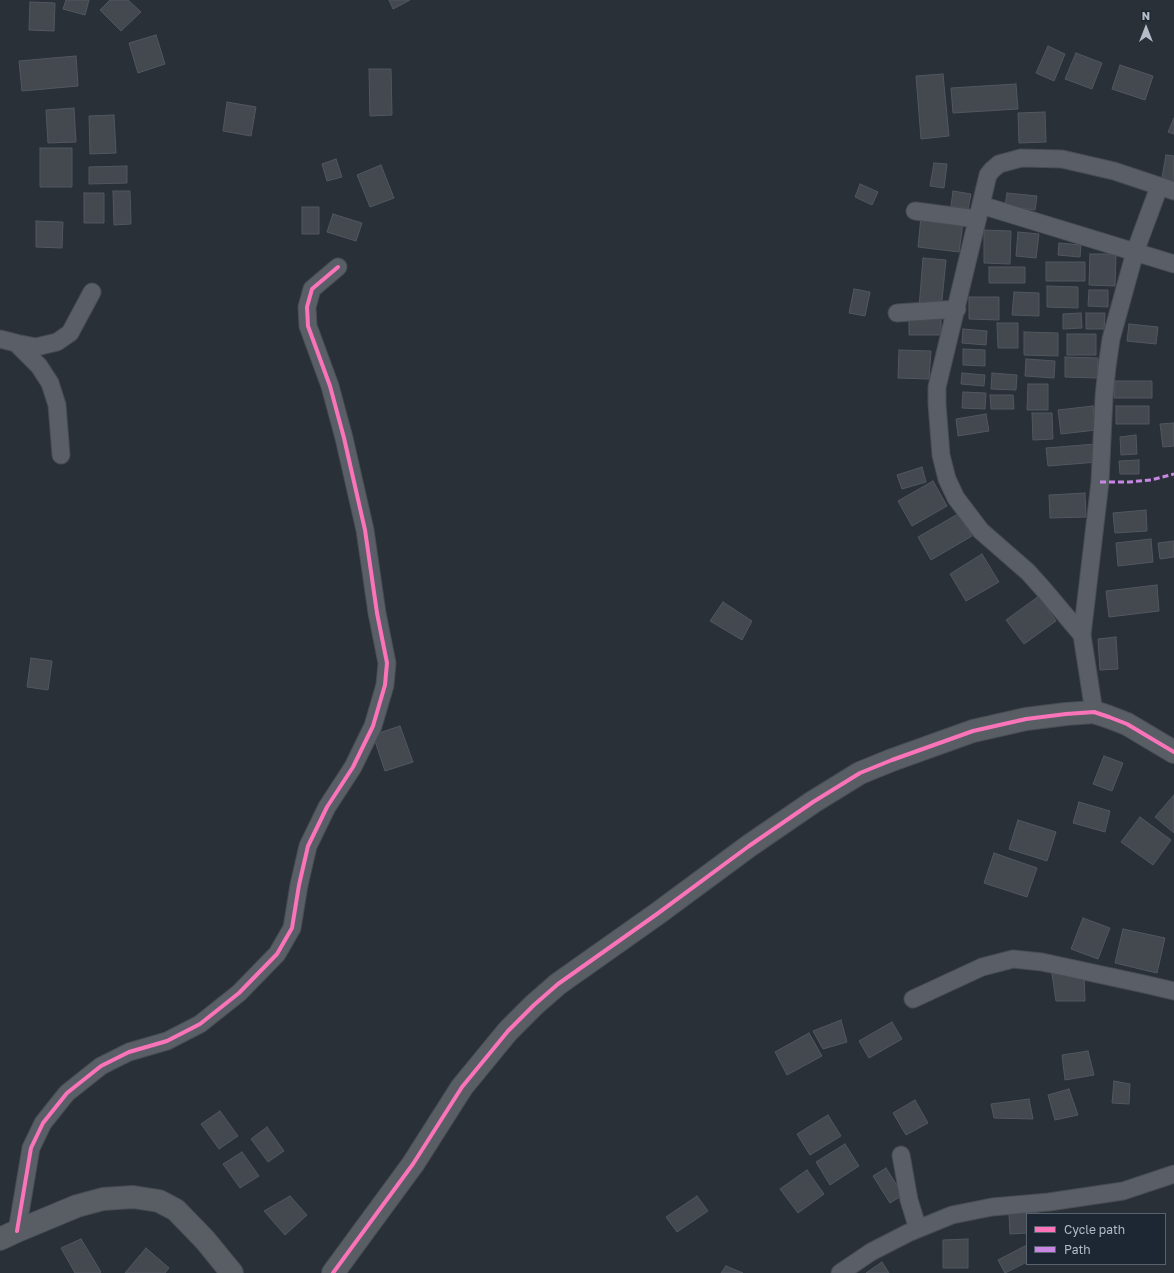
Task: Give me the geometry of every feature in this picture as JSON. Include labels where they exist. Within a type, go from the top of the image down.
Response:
[{"type":"street","points":[[1082,636],[1028,572],[981,531],[956,498],[947,479],[942,455],[937,404],[937,387],[957,309],[988,175],[999,164],[1021,158],[1062,160],[1114,171],[1167,189],[1135,252],[1111,338],[1104,397],[1100,482],[1082,636],[1094,712]]},
{"type":"street","points":[[915,211],[979,212],[1135,252],[1174,264]]},
{"type":"street","points":[[8,1235],[32,1148],[43,1123],[67,1093],[101,1066],[129,1052],[167,1041],[200,1024],[239,993],[277,954],[292,928],[299,885],[308,846],[327,806],[353,767],[373,726],[385,685],[387,663],[377,612],[365,530],[330,386],[308,326],[307,307],[312,289],[338,267]]},
{"type":"street","points":[[8,341],[36,347],[56,342],[70,333],[92,292]]},
{"type":"street","points":[[897,313],[957,309]]},
{"type":"street","points":[[8,341],[39,366],[50,383],[57,405],[61,455]]},
{"type":"street","points":[[333,1273],[413,1164],[462,1087],[508,1031],[558,984],[657,914],[749,846],[813,802],[860,773],[892,760],[974,731],[1026,719],[1094,712],[1127,724],[1174,752]]},
{"type":"street","points":[[913,999],[982,967],[1013,959],[1042,962],[1174,992]]},
{"type":"street","points":[[900,1155],[909,1200],[918,1229]]},
{"type":"street","points":[[840,1273],[871,1252],[918,1229],[952,1215],[992,1207],[1049,1202],[1123,1191],[1174,1174]]},
{"type":"street","points":[[8,1235],[77,1206],[103,1199],[133,1197],[159,1201],[176,1210],[205,1240],[232,1273]]},
{"type":"building","points":[[66,0],[89,0],[85,15],[63,9]]},
{"type":"building","points":[[110,0],[128,0],[141,12],[121,31],[100,10]]},
{"type":"building","points":[[389,0],[410,0],[393,9]]},
{"type":"building","points":[[30,2],[55,3],[54,31],[29,30]]},
{"type":"building","points":[[156,35],[165,64],[138,73],[129,43]]},
{"type":"building","points":[[1048,46],[1065,54],[1054,81],[1036,73]]},
{"type":"building","points":[[1076,53],[1102,63],[1092,89],[1065,79]]},
{"type":"building","points":[[76,56],[78,86],[22,91],[19,61]]},
{"type":"building","points":[[1120,65],[1153,76],[1145,100],[1112,89]]},
{"type":"building","points":[[369,69],[391,69],[392,115],[370,116]]},
{"type":"building","points":[[943,74],[949,136],[921,139],[916,76]]},
{"type":"building","points":[[1016,84],[1018,109],[953,113],[951,88]]},
{"type":"building","points":[[227,102],[256,107],[251,136],[223,131]]},
{"type":"building","points":[[74,108],[76,142],[48,143],[46,110]]},
{"type":"building","points":[[1045,112],[1046,142],[1019,143],[1018,113]]},
{"type":"building","points":[[114,115],[116,153],[90,154],[89,116]]},
{"type":"building","points":[[1174,118],[1174,134],[1168,132]]},
{"type":"building","points":[[40,148],[72,148],[72,187],[40,187]]},
{"type":"building","points":[[1166,155],[1174,156],[1174,185],[1161,183]]},
{"type":"building","points":[[336,159],[342,177],[327,181],[322,164]]},
{"type":"building","points":[[934,163],[947,164],[944,188],[930,186]]},
{"type":"building","points":[[381,165],[394,198],[370,207],[357,175]]},
{"type":"building","points":[[127,166],[127,183],[89,184],[89,167]]},
{"type":"building","points":[[860,184],[878,192],[872,205],[855,197]]},
{"type":"building","points":[[113,191],[130,191],[131,224],[114,225]]},
{"type":"building","points":[[953,191],[971,194],[968,209],[951,206]]},
{"type":"building","points":[[84,193],[104,193],[104,223],[84,223]]},
{"type":"building","points":[[1007,193],[1037,196],[1035,210],[1005,206]]},
{"type":"building","points":[[302,207],[319,207],[319,234],[302,234]]},
{"type":"building","points":[[333,214],[362,223],[356,241],[327,232]]},
{"type":"building","points":[[921,217],[963,223],[959,252],[918,247]]},
{"type":"building","points":[[36,221],[63,222],[62,248],[36,247]]},
{"type":"building","points":[[984,230],[1011,231],[1010,264],[984,263]]},
{"type":"building","points":[[1018,232],[1039,234],[1036,258],[1016,256]]},
{"type":"building","points":[[1059,243],[1081,245],[1080,257],[1058,255]]},
{"type":"building","points":[[1090,254],[1116,254],[1115,286],[1089,285]]},
{"type":"building","points":[[923,258],[946,260],[941,310],[919,308]]},
{"type":"building","points":[[1046,262],[1085,262],[1085,281],[1046,281]]},
{"type":"building","points":[[989,267],[1025,267],[1025,283],[989,283]]},
{"type":"building","points":[[1047,286],[1078,287],[1078,308],[1047,307]]},
{"type":"building","points":[[854,289],[870,292],[865,316],[849,313]]},
{"type":"building","points":[[1089,290],[1108,290],[1108,307],[1088,306]]},
{"type":"building","points":[[1014,292],[1039,293],[1039,316],[1012,315]]},
{"type":"building","points":[[969,297],[999,297],[999,320],[969,319]]},
{"type":"building","points":[[1081,313],[1082,328],[1063,329],[1063,314]]},
{"type":"building","points":[[1086,313],[1105,313],[1104,329],[1086,329]]},
{"type":"building","points":[[909,315],[941,315],[941,335],[909,335]]},
{"type":"building","points":[[997,323],[1018,323],[1018,348],[998,348]]},
{"type":"building","points":[[1129,324],[1158,327],[1156,344],[1127,341]]},
{"type":"building","points":[[963,329],[987,331],[986,345],[962,343]]},
{"type":"building","points":[[1024,332],[1058,333],[1058,356],[1024,355]]},
{"type":"building","points":[[1067,334],[1096,334],[1096,355],[1067,355]]},
{"type":"building","points":[[963,349],[985,350],[985,366],[963,365]]},
{"type":"building","points":[[899,350],[931,351],[929,379],[898,378]]},
{"type":"building","points":[[1065,357],[1098,358],[1097,378],[1065,377]]},
{"type":"building","points":[[1026,359],[1055,361],[1054,378],[1025,376]]},
{"type":"building","points":[[962,373],[985,375],[984,386],[961,384]]},
{"type":"building","points":[[992,373],[1017,375],[1016,390],[991,389]]},
{"type":"building","points":[[1115,381],[1152,381],[1152,398],[1114,398]]},
{"type":"building","points":[[1028,384],[1048,384],[1048,410],[1027,410]]},
{"type":"building","points":[[963,392],[986,393],[985,409],[962,408]]},
{"type":"building","points":[[990,395],[1013,395],[1014,409],[991,409]]},
{"type":"building","points":[[1093,406],[1096,430],[1061,434],[1058,410]]},
{"type":"building","points":[[1116,406],[1149,406],[1149,424],[1116,424]]},
{"type":"building","points":[[1032,413],[1052,413],[1053,439],[1033,440]]},
{"type":"building","points":[[986,414],[989,431],[958,436],[956,419]]},
{"type":"building","points":[[1174,423],[1174,446],[1163,447],[1160,424]]},
{"type":"building","points":[[1136,435],[1137,454],[1121,455],[1120,437]]},
{"type":"building","points":[[1096,444],[1098,462],[1048,466],[1046,448]]},
{"type":"building","points":[[1139,460],[1139,474],[1120,474],[1119,461]]},
{"type":"building","points":[[922,467],[926,482],[902,489],[897,475]]},
{"type":"building","points":[[933,481],[947,506],[912,526],[898,501]]},
{"type":"building","points":[[1085,493],[1086,517],[1050,518],[1049,495]]},
{"type":"building","points":[[1146,510],[1147,531],[1115,533],[1113,513]]},
{"type":"building","points":[[958,514],[972,536],[931,560],[918,537]]},
{"type":"building","points":[[1151,539],[1153,562],[1118,566],[1116,543]]},
{"type":"building","points":[[1174,541],[1174,557],[1160,559],[1158,543]]},
{"type":"building","points":[[982,554],[999,582],[966,601],[950,574]]},
{"type":"building","points":[[1157,585],[1159,611],[1109,617],[1106,591]]},
{"type":"building","points":[[1039,596],[1056,621],[1024,644],[1006,620]]},
{"type":"building","points":[[723,602],[752,621],[742,640],[710,621]]},
{"type":"building","points":[[1116,637],[1118,669],[1100,670],[1098,639]]},
{"type":"building","points":[[31,658],[52,661],[48,690],[27,687]]},
{"type":"building","points":[[400,726],[413,762],[385,771],[373,735]]},
{"type":"building","points":[[1104,756],[1123,763],[1112,791],[1093,784]]},
{"type":"building","points":[[1174,795],[1174,833],[1155,817]]},
{"type":"building","points":[[1079,802],[1110,811],[1105,832],[1073,823]]},
{"type":"building","points":[[1140,817],[1171,840],[1153,865],[1121,842]]},
{"type":"building","points":[[1018,820],[1056,832],[1047,861],[1009,849]]},
{"type":"building","points":[[994,853],[1037,868],[1027,897],[984,883]]},
{"type":"building","points":[[1083,918],[1110,928],[1098,959],[1071,949]]},
{"type":"building","points":[[1123,929],[1165,938],[1157,973],[1115,963]]},
{"type":"building","points":[[1052,974],[1084,974],[1085,1001],[1056,1001]]},
{"type":"building","points":[[841,1020],[847,1042],[823,1049],[813,1031]]},
{"type":"building","points":[[892,1022],[902,1039],[869,1058],[859,1041]]},
{"type":"building","points":[[809,1033],[822,1056],[787,1075],[775,1052]]},
{"type":"building","points":[[1088,1051],[1094,1075],[1065,1080],[1062,1055]]},
{"type":"building","points":[[1114,1081],[1130,1084],[1129,1104],[1112,1103]]},
{"type":"building","points":[[1069,1089],[1078,1115],[1055,1120],[1048,1095]]},
{"type":"building","points":[[1029,1099],[1033,1119],[994,1118],[991,1104]]},
{"type":"building","points":[[915,1100],[928,1123],[906,1135],[893,1113]]},
{"type":"building","points":[[220,1111],[238,1136],[219,1149],[201,1124]]},
{"type":"building","points":[[828,1115],[841,1136],[810,1155],[797,1134]]},
{"type":"building","points":[[267,1127],[284,1151],[268,1162],[251,1139]]},
{"type":"building","points":[[845,1144],[859,1166],[830,1185],[816,1162]]},
{"type":"building","points":[[242,1152],[259,1176],[240,1188],[223,1164]]},
{"type":"building","points":[[886,1168],[903,1195],[890,1203],[873,1176]]},
{"type":"building","points":[[807,1170],[824,1194],[798,1213],[780,1189]]},
{"type":"building","points":[[290,1196],[307,1215],[285,1235],[264,1211]]},
{"type":"building","points":[[697,1196],[708,1211],[677,1232],[666,1217]]},
{"type":"building","points":[[1038,1211],[1038,1213],[1026,1213],[1026,1233],[1010,1234],[1009,1213]]},
{"type":"building","points":[[81,1239],[101,1272],[100,1273],[75,1273],[61,1248]]},
{"type":"building","points":[[968,1239],[968,1268],[943,1268],[943,1240]]},
{"type":"building","points":[[1026,1246],[1026,1262],[1005,1273],[998,1260]]},
{"type":"building","points":[[146,1248],[169,1268],[165,1273],[125,1273]]},
{"type":"building","points":[[882,1262],[889,1273],[866,1273]]},
{"type":"building","points":[[726,1266],[743,1273],[721,1273]]},
{"type":"marked path","points":[[1100,482],[1151,480],[1174,474]]},
{"type":"cycle path","points":[[17,1231],[31,1148],[43,1123],[67,1093],[101,1066],[129,1052],[167,1041],[200,1024],[239,993],[277,954],[292,928],[299,885],[308,846],[327,807],[353,767],[373,726],[385,685],[387,663],[377,613],[365,530],[344,438],[330,386],[308,326],[307,307],[312,289],[338,267]]},
{"type":"cycle path","points":[[333,1273],[413,1164],[462,1087],[508,1031],[534,1005],[558,984],[657,914],[749,846],[813,802],[860,773],[892,760],[973,731],[1026,719],[1094,712],[1127,724],[1174,752]]}]
